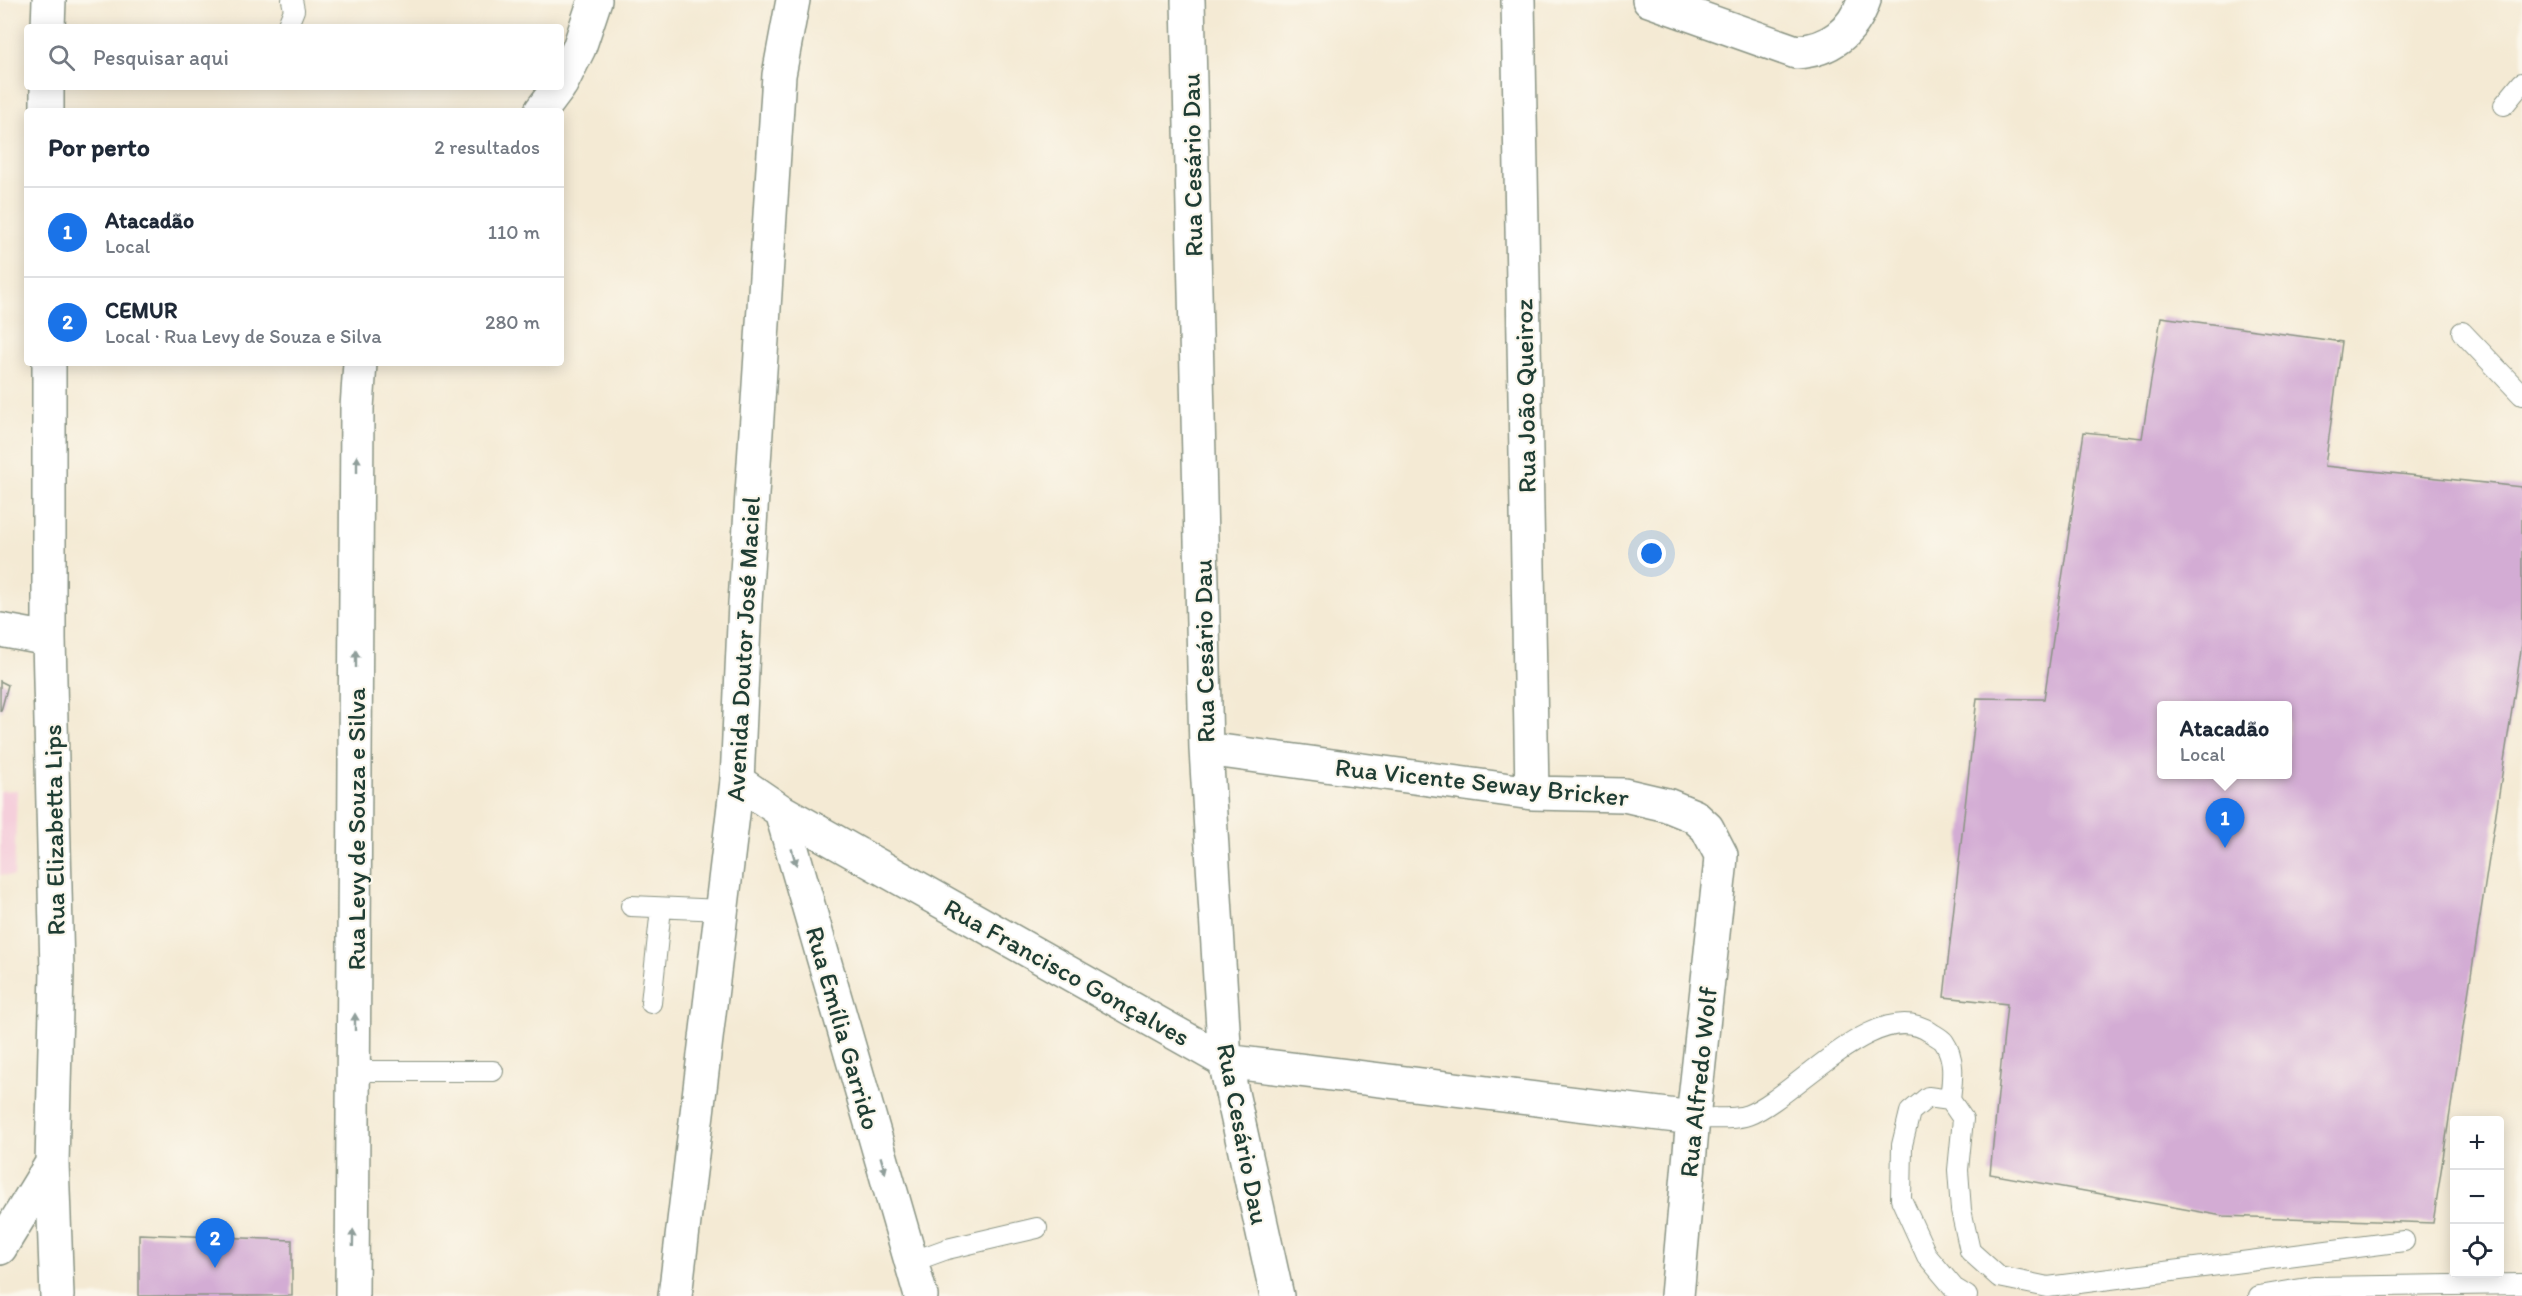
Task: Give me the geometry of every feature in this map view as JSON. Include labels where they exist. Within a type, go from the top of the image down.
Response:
[{"type":"street","points":[[48,24],[49,0]]},
{"type":"street","points":[[564,77],[579,48],[595,0]]},
{"type":"street","name":"Avenida Doutor José Maciel","points":[[675,1296],[737,781],[746,591],[778,86],[793,0]]},
{"type":"street","name":"Rua Cesário Dau","points":[[1188,0],[1206,749],[1225,1061],[1277,1296]]},
{"type":"street","name":"Rua João Queiroz","points":[[1518,0],[1532,793]]},
{"type":"street","points":[[1649,0],[1796,52],[1813,51],[1830,45],[1850,29],[1864,0]]},
{"type":"street","points":[[47,90],[47,108]]},
{"type":"street","points":[[543,108],[556,90]]},
{"type":"street","name":"Rua Elizabetta Lips","points":[[49,366],[49,639],[57,971],[52,1163],[57,1296]]},
{"type":"street","name":"Rua Levy de Souza e Silva","points":[[352,1296],[357,420],[360,366]]},
{"type":"street","points":[[0,630],[49,639]]},
{"type":"street","name":"Rua Vicente Seway Bricker","points":[[1206,749],[1532,793],[1624,795],[1667,805],[1694,816],[1707,828],[1721,855],[1720,869]]},
{"type":"street","points":[[737,781],[781,812]]},
{"type":"street","name":"Rua Francisco Gonçalves","points":[[781,812],[1225,1061],[1693,1118]]},
{"type":"street","name":"Rua Emília Garrido","points":[[781,812],[921,1296]]},
{"type":"street","name":"Rua Alfredo Wolf","points":[[1677,1296],[1693,1118],[1720,869]]},
{"type":"street","points":[[0,1248],[52,1163]]},
{"type":"lane","points":[[288,24],[294,10],[292,0]]},
{"type":"lane","points":[[2504,105],[2522,83]]},
{"type":"lane","points":[[2462,332],[2522,395]]},
{"type":"lane","points":[[632,906],[722,910]]},
{"type":"lane","points":[[651,1004],[661,908]]},
{"type":"lane","points":[[1693,1118],[1747,1116],[1797,1084],[1848,1045],[1893,1024],[1920,1025],[1944,1042],[1953,1065],[1950,1100],[1963,1119],[1958,1170],[1961,1210],[1970,1251],[1999,1277],[2048,1287],[2404,1240]]},
{"type":"lane","points":[[355,1071],[494,1071]]},
{"type":"lane","points":[[1950,1100],[1928,1097],[1910,1112],[1902,1145],[1901,1199],[1927,1256],[1954,1288],[1967,1296]]},
{"type":"lane","points":[[911,1262],[947,1249],[1037,1228]]},
{"type":"lane","points":[[2259,1296],[2314,1287],[2522,1284]]},
{"type":"shaded area","points":[[17,790],[14,876],[0,875],[0,791]]},
{"type":"building","points":[[2161,317],[2342,342],[2325,466],[2522,487],[2522,644],[2433,1223],[2223,1216],[1990,1174],[2007,1004],[1944,997],[1977,698],[2044,699],[2084,432],[2142,438]]},
{"type":"building","points":[[0,681],[8,685],[1,711],[0,711]]},
{"type":"building","points":[[139,1234],[292,1240],[292,1296],[139,1296]]},
{"type":"place","name":"Atacadão","points":[[2225,848]]},
{"type":"place","name":"CEMUR","points":[[215,1268]]}]
